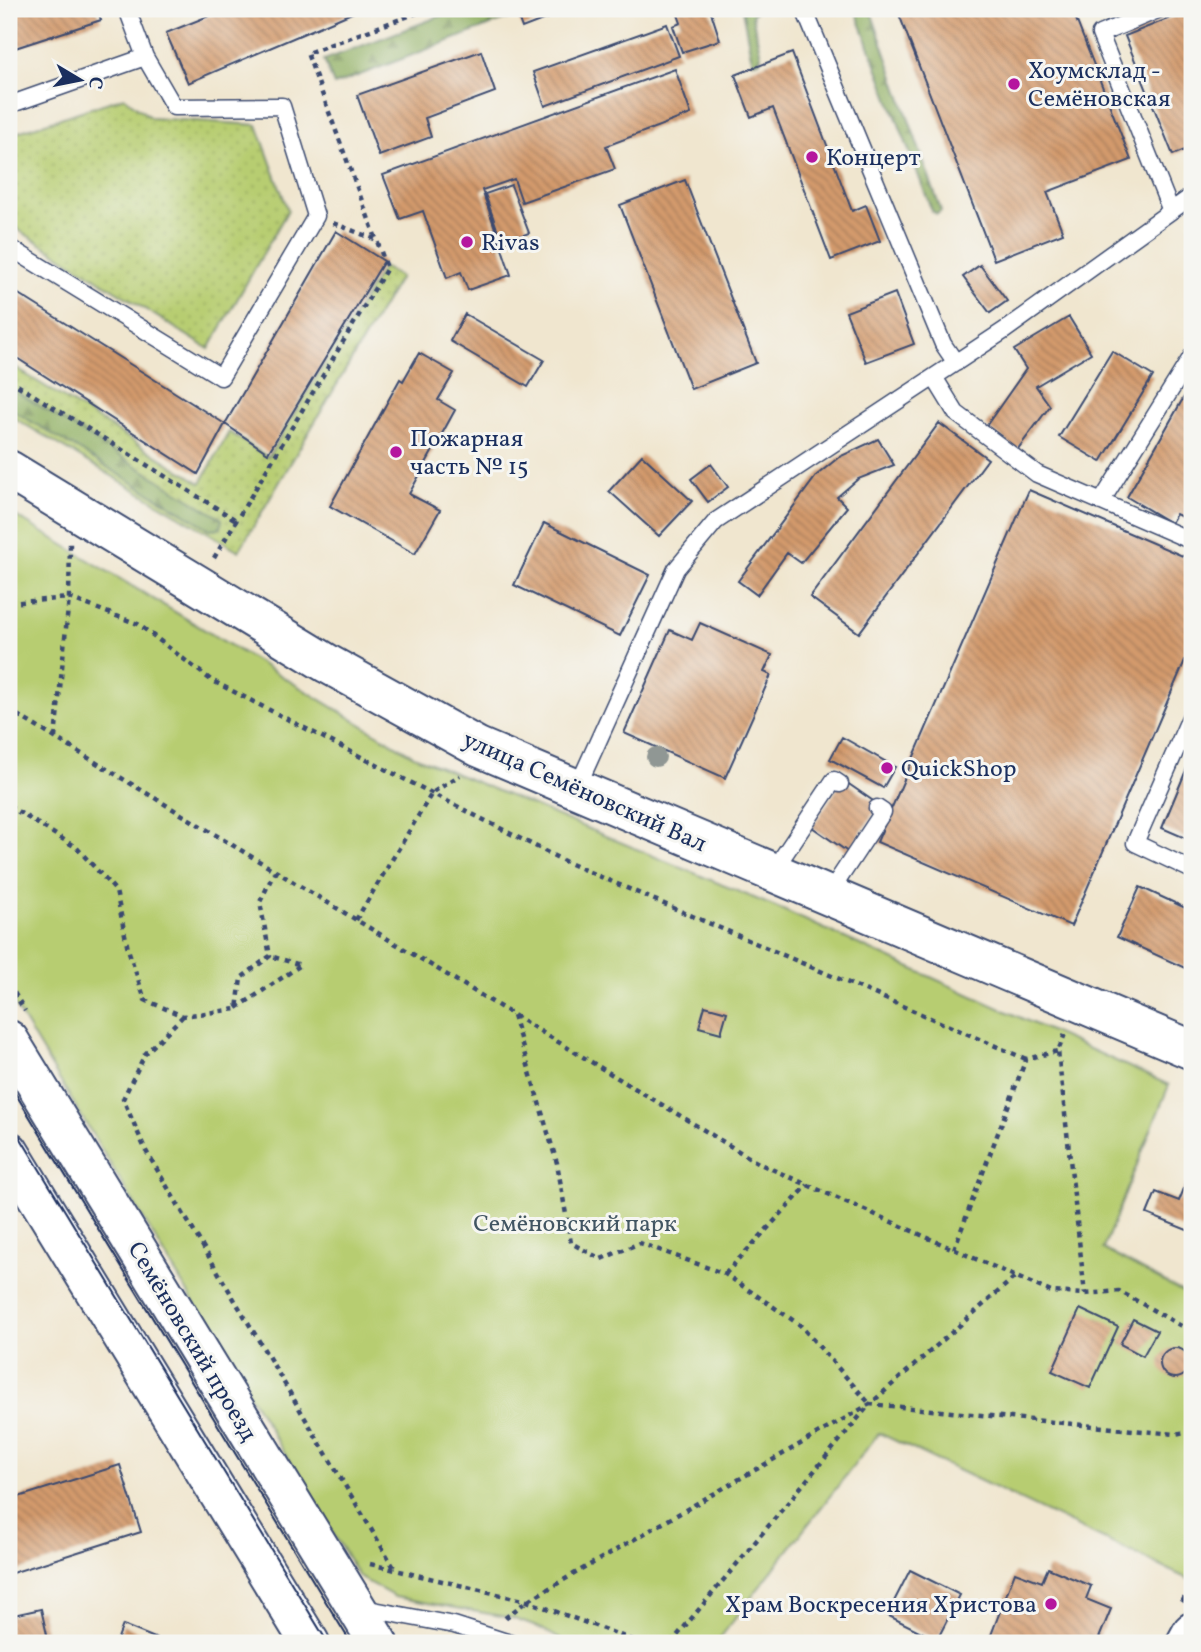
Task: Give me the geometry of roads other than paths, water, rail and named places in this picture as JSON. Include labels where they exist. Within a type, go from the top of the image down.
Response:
[{"type":"street","name":"улица Семёновский Вал","points":[[9,470],[328,664],[478,747],[1192,1050]]},
{"type":"street","name":"Семёновский проезд","points":[[9,1040],[378,1643]]},
{"type":"street","points":[[9,1152],[310,1643]]},
{"type":"street","points":[[1186,1643],[1192,1632]]},
{"type":"lane","points":[[9,247],[221,377],[316,216],[282,106],[174,107],[145,57],[127,9]]},
{"type":"lane","points":[[804,9],[943,344],[956,363]]},
{"type":"lane","points":[[1160,9],[1100,34],[1171,211]]},
{"type":"lane","points":[[9,105],[145,57]]},
{"type":"lane","points":[[576,790],[676,569],[716,521],[1005,330],[1192,196]]},
{"type":"lane","points":[[1101,502],[1192,356]]},
{"type":"lane","points":[[934,377],[956,413],[1037,474],[1192,541]]},
{"type":"lane","points":[[1192,713],[1135,843],[1192,870]]},
{"type":"lane","points":[[777,874],[784,855],[813,819],[834,780],[840,784]]},
{"type":"lane","points":[[831,897],[855,847],[883,812],[877,808]]},
{"type":"lane","points":[[355,1606],[454,1625],[510,1643]]},
{"type":"tram line","points":[[9,1083],[351,1643]]},
{"type":"tram line","points":[[9,1119],[328,1643]]},
{"type":"place","name":"Хоумсклад - Семёновская","points":[[1014,84]]},
{"type":"place","name":"Концерт","points":[[812,157]]},
{"type":"place","name":"Rivas","points":[[467,242]]},
{"type":"place","name":"Пожарная часть № 15","points":[[396,452]]},
{"type":"place","name":"QuickShop","points":[[887,768]]},
{"type":"place","name":"Храм Воскресения Христова","points":[[1051,1604]]},
{"type":"park label","name":"Семёновский парк","points":[[575,1223]]}]
